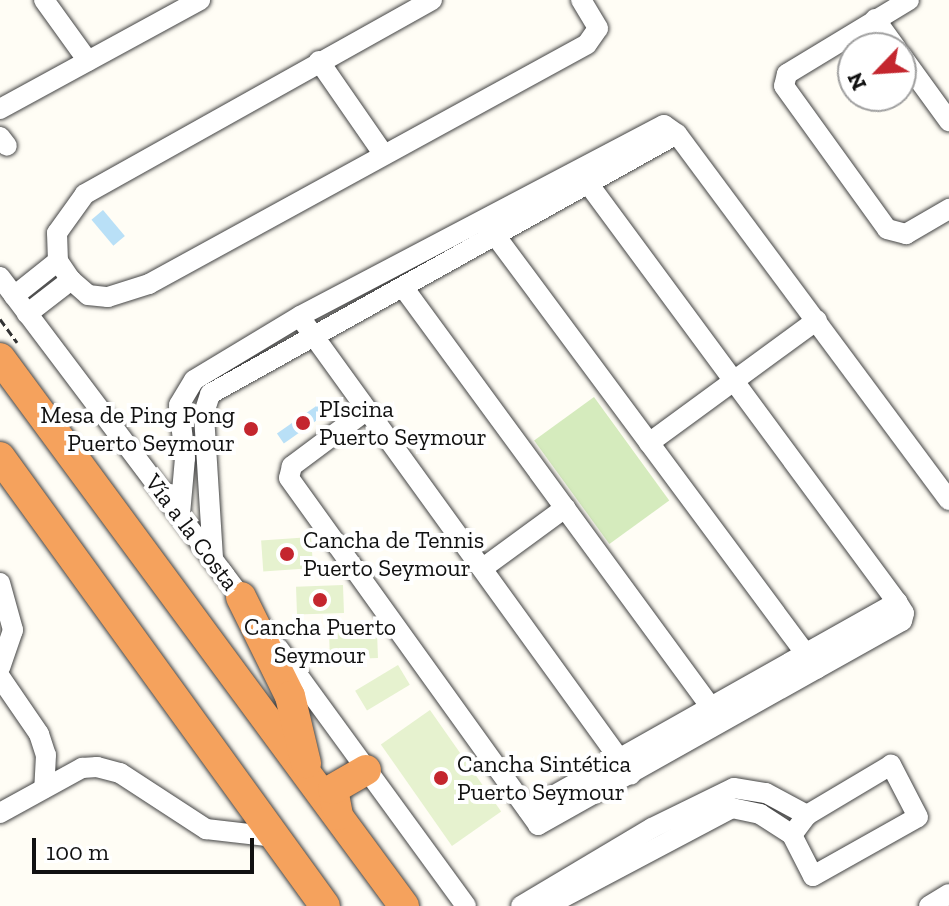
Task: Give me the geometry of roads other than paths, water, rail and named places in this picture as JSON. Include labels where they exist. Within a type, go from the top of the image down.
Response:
[{"type":"highway","points":[[0,358],[404,906]]},
{"type":"highway","points":[[0,457],[325,906]]},
{"type":"highway","points":[[241,597],[290,696],[314,784]]},
{"type":"highway","points":[[338,815],[333,789],[366,770]]},
{"type":"street","points":[[44,0],[88,61]]},
{"type":"street","points":[[432,0],[85,194],[57,233],[58,261],[71,280],[88,295],[129,292],[382,152],[587,44],[598,28],[581,0]]},
{"type":"street","points":[[909,0],[787,74],[784,86],[887,229],[906,234],[949,209]]},
{"type":"street","points":[[0,109],[196,1]]},
{"type":"street","points":[[875,19],[884,32]]},
{"type":"street","points":[[319,61],[382,152]]},
{"type":"street","points":[[917,77],[949,121]]},
{"type":"street","points":[[213,558],[206,401],[218,387],[403,287],[490,228],[662,126],[677,134],[949,500]]},
{"type":"street","points":[[180,514],[185,458],[181,394],[194,380],[300,316],[587,182],[677,134]]},
{"type":"street","points":[[528,810],[710,706],[902,621],[904,613],[587,182]]},
{"type":"street","points":[[490,228],[812,661]]},
{"type":"street","points":[[14,296],[58,261]]},
{"type":"street","name":"Vía a la Costa","points":[[0,277],[213,558],[466,906]]},
{"type":"street","points":[[27,314],[71,280]]},
{"type":"street","points":[[403,287],[710,706]]},
{"type":"street","points":[[300,316],[631,775]]},
{"type":"street","points":[[649,443],[817,320]]},
{"type":"street","points":[[367,410],[292,466],[289,478],[528,810],[543,825],[631,775],[812,661]]},
{"type":"street","points":[[483,568],[565,508]]},
{"type":"street","points":[[0,583],[13,630],[0,667]]},
{"type":"street","points":[[0,677],[39,734],[46,755],[44,788]]},
{"type":"street","points":[[547,906],[732,808],[760,814],[792,835],[813,876],[918,817],[891,765],[807,815],[792,835]]},
{"type":"street","points":[[0,813],[44,788],[97,767],[120,773],[206,829],[274,837]]},
{"type":"street","points":[[521,906],[652,828],[734,788],[766,793],[807,815]]},
{"type":"water","points":[[103,210],[125,236],[113,246],[92,220]]},
{"type":"water","name":"PIscina Puerto Seymour","points":[[322,402],[329,412],[284,443],[277,434]]},
{"type":"place","name":"PIscina Puerto Seymour","points":[[303,423]]},
{"type":"place","name":"Mesa de Ping Pong Puerto Seymour","points":[[251,429]]},
{"type":"place","name":"Cancha de Tennis Puerto Seymour","points":[[287,554]]},
{"type":"place","name":"Cancha Puerto Seymour","points":[[320,600]]},
{"type":"place","name":"Cancha Sintética Puerto Seymour","points":[[441,778]]}]
